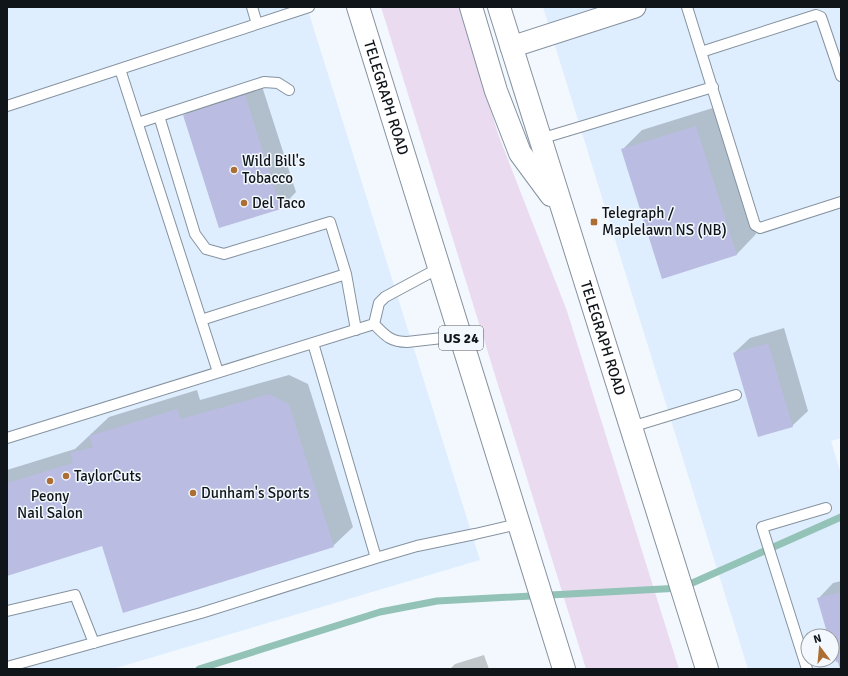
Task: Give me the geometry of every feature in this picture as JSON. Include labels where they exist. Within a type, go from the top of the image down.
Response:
[{"type":"main road","name":"TELEGRAPH ROAD","points":[[358,7],[564,669]]},
{"type":"main road","points":[[471,7],[496,91],[520,153],[562,211]]},
{"type":"main road","name":"TELEGRAPH ROAD","points":[[499,7],[706,669]]},
{"type":"street","points":[[511,47],[635,7]]},
{"type":"lane","points":[[252,7],[257,24]]},
{"type":"lane","points":[[7,106],[309,7]]},
{"type":"lane","points":[[687,7],[755,225],[760,228],[841,202]]},
{"type":"lane","points":[[701,52],[816,15],[821,17],[841,76]]},
{"type":"lane","points":[[120,69],[218,372]]},
{"type":"lane","points":[[138,123],[264,82],[278,83],[289,90]]},
{"type":"lane","points":[[540,139],[712,87]]},
{"type":"lane","points":[[159,116],[195,234],[206,249],[224,254],[330,222],[346,274],[356,330]]},
{"type":"lane","points":[[374,324],[379,304],[385,297],[439,268]]},
{"type":"lane","points":[[201,320],[346,274]]},
{"type":"lane","points":[[7,438],[374,324]]},
{"type":"lane","points":[[374,324],[387,338],[398,342],[460,336]]},
{"type":"lane","points":[[314,343],[376,558]]},
{"type":"lane","points":[[631,427],[736,395]]},
{"type":"lane","points":[[808,669],[762,527],[826,508]]},
{"type":"lane","points":[[7,667],[201,613],[418,546],[518,524]]},
{"type":"lane","points":[[7,611],[76,595],[94,643]]},
{"type":"shaded area","points":[[7,7],[307,7],[480,560],[113,669],[7,669]]},
{"type":"shaded area","points":[[381,7],[460,7],[498,134],[567,311],[679,669],[586,669]]},
{"type":"shaded area","points":[[543,7],[841,7],[841,438],[831,441],[841,474],[841,669],[748,669]]},
{"type":"building","points":[[245,95],[281,209],[219,228],[183,115]]},
{"type":"building","points":[[696,126],[737,255],[662,279],[621,149]]},
{"type":"building","points":[[768,343],[793,427],[758,437],[733,353]]},
{"type":"building","points":[[269,394],[289,404],[334,547],[123,613],[102,546],[7,576],[7,483],[73,463],[70,453],[93,447],[89,436],[177,409],[181,419]]},
{"type":"building","points":[[841,592],[841,661],[840,628],[826,628],[817,598]]},
{"type":"waterway","points":[[199,669],[380,612],[437,601],[681,588],[841,517]]},
{"type":"place","name":"Wild Bill's Tobacco","points":[[234,170]]},
{"type":"place","name":"Del Taco","points":[[244,203]]},
{"type":"place","name":"Telegraph / Maplelawn NS (NB)","points":[[594,222]]},
{"type":"place","name":"TaylorCuts","points":[[66,476]]},
{"type":"place","name":"Peony Nail Salon","points":[[50,481]]},
{"type":"place","name":"Dunham's Sports","points":[[193,493]]}]
